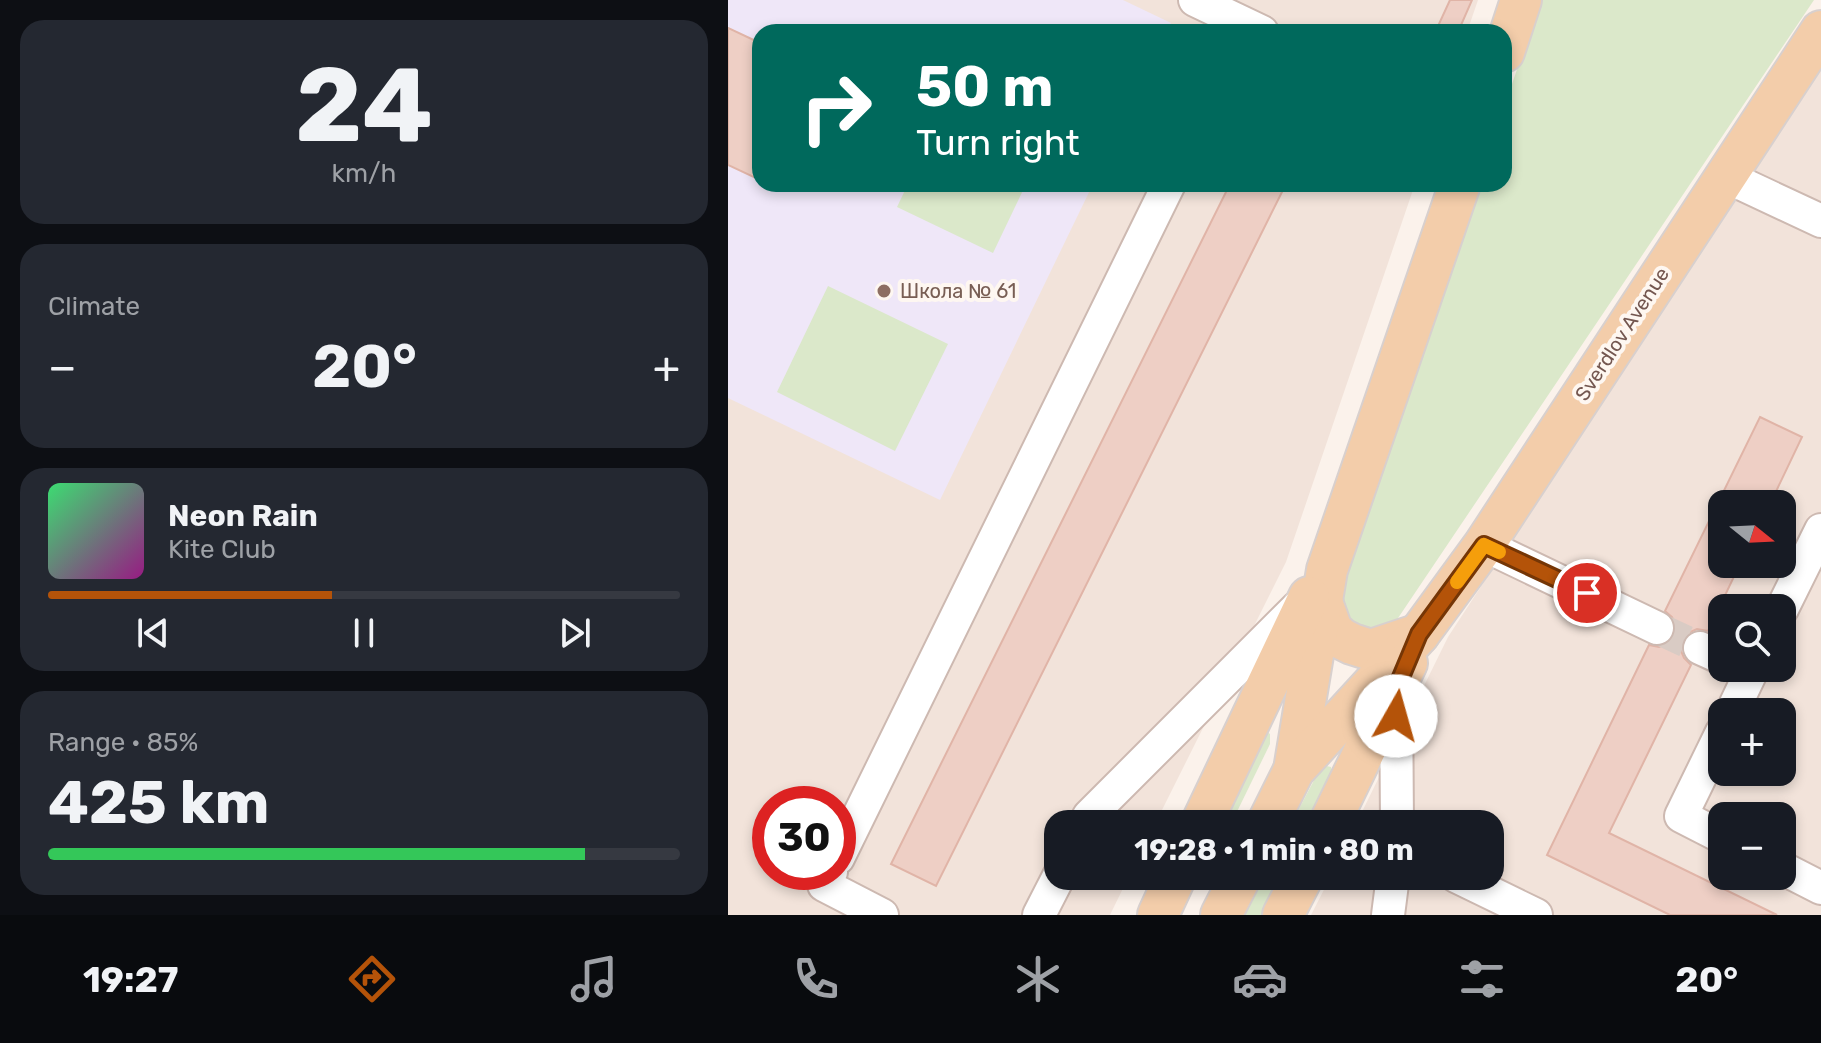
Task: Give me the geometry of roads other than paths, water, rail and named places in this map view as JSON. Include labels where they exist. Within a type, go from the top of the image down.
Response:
[{"type":"main road","points":[[1512,28],[1521,0]]},
{"type":"main road","name":"Sverdlov Avenue","points":[[1274,810],[1294,770],[1419,634],[1484,545],[1821,31]]},
{"type":"main road","name":"Sverdlov Avenue","points":[[1208,810],[1319,588],[1457,192]]},
{"type":"main road","points":[[1319,588],[1332,630],[1352,644],[1371,650],[1419,634]]},
{"type":"main road","name":"Sverdlov Avenue","points":[[1294,770],[1319,588]]},
{"type":"main road","name":"Sverdlov Avenue","points":[[1336,810],[1396,689],[1419,634]]},
{"type":"main road","points":[[1158,915],[1170,890]]},
{"type":"main road","points":[[1221,915],[1234,890]]},
{"type":"main road","points":[[1283,915],[1296,890]]},
{"type":"street","points":[[1195,0],[1240,24]]},
{"type":"street","points":[[1725,176],[1821,221]]},
{"type":"street","points":[[856,821],[1165,192]]},
{"type":"street","points":[[1789,594],[1821,530]]},
{"type":"street","points":[[1484,545],[1657,628]]},
{"type":"street","points":[[1097,810],[1319,588]]},
{"type":"street","points":[[1396,689],[1397,810]]},
{"type":"street","points":[[1708,761],[1681,816],[1708,830]]},
{"type":"street","points":[[1796,875],[1821,888]]},
{"type":"street","points":[[834,890],[882,915]]},
{"type":"street","points":[[1039,915],[1052,890]]},
{"type":"street","points":[[1388,915],[1391,890]]},
{"type":"street","points":[[1485,890],[1536,915]]},
{"type":"street","points":[[1816,915],[1821,905]]},
{"type":"tunnel","points":[[1657,628],[1700,648]]},
{"type":"place","name":"Школа № 61","points":[[884,291]]}]
